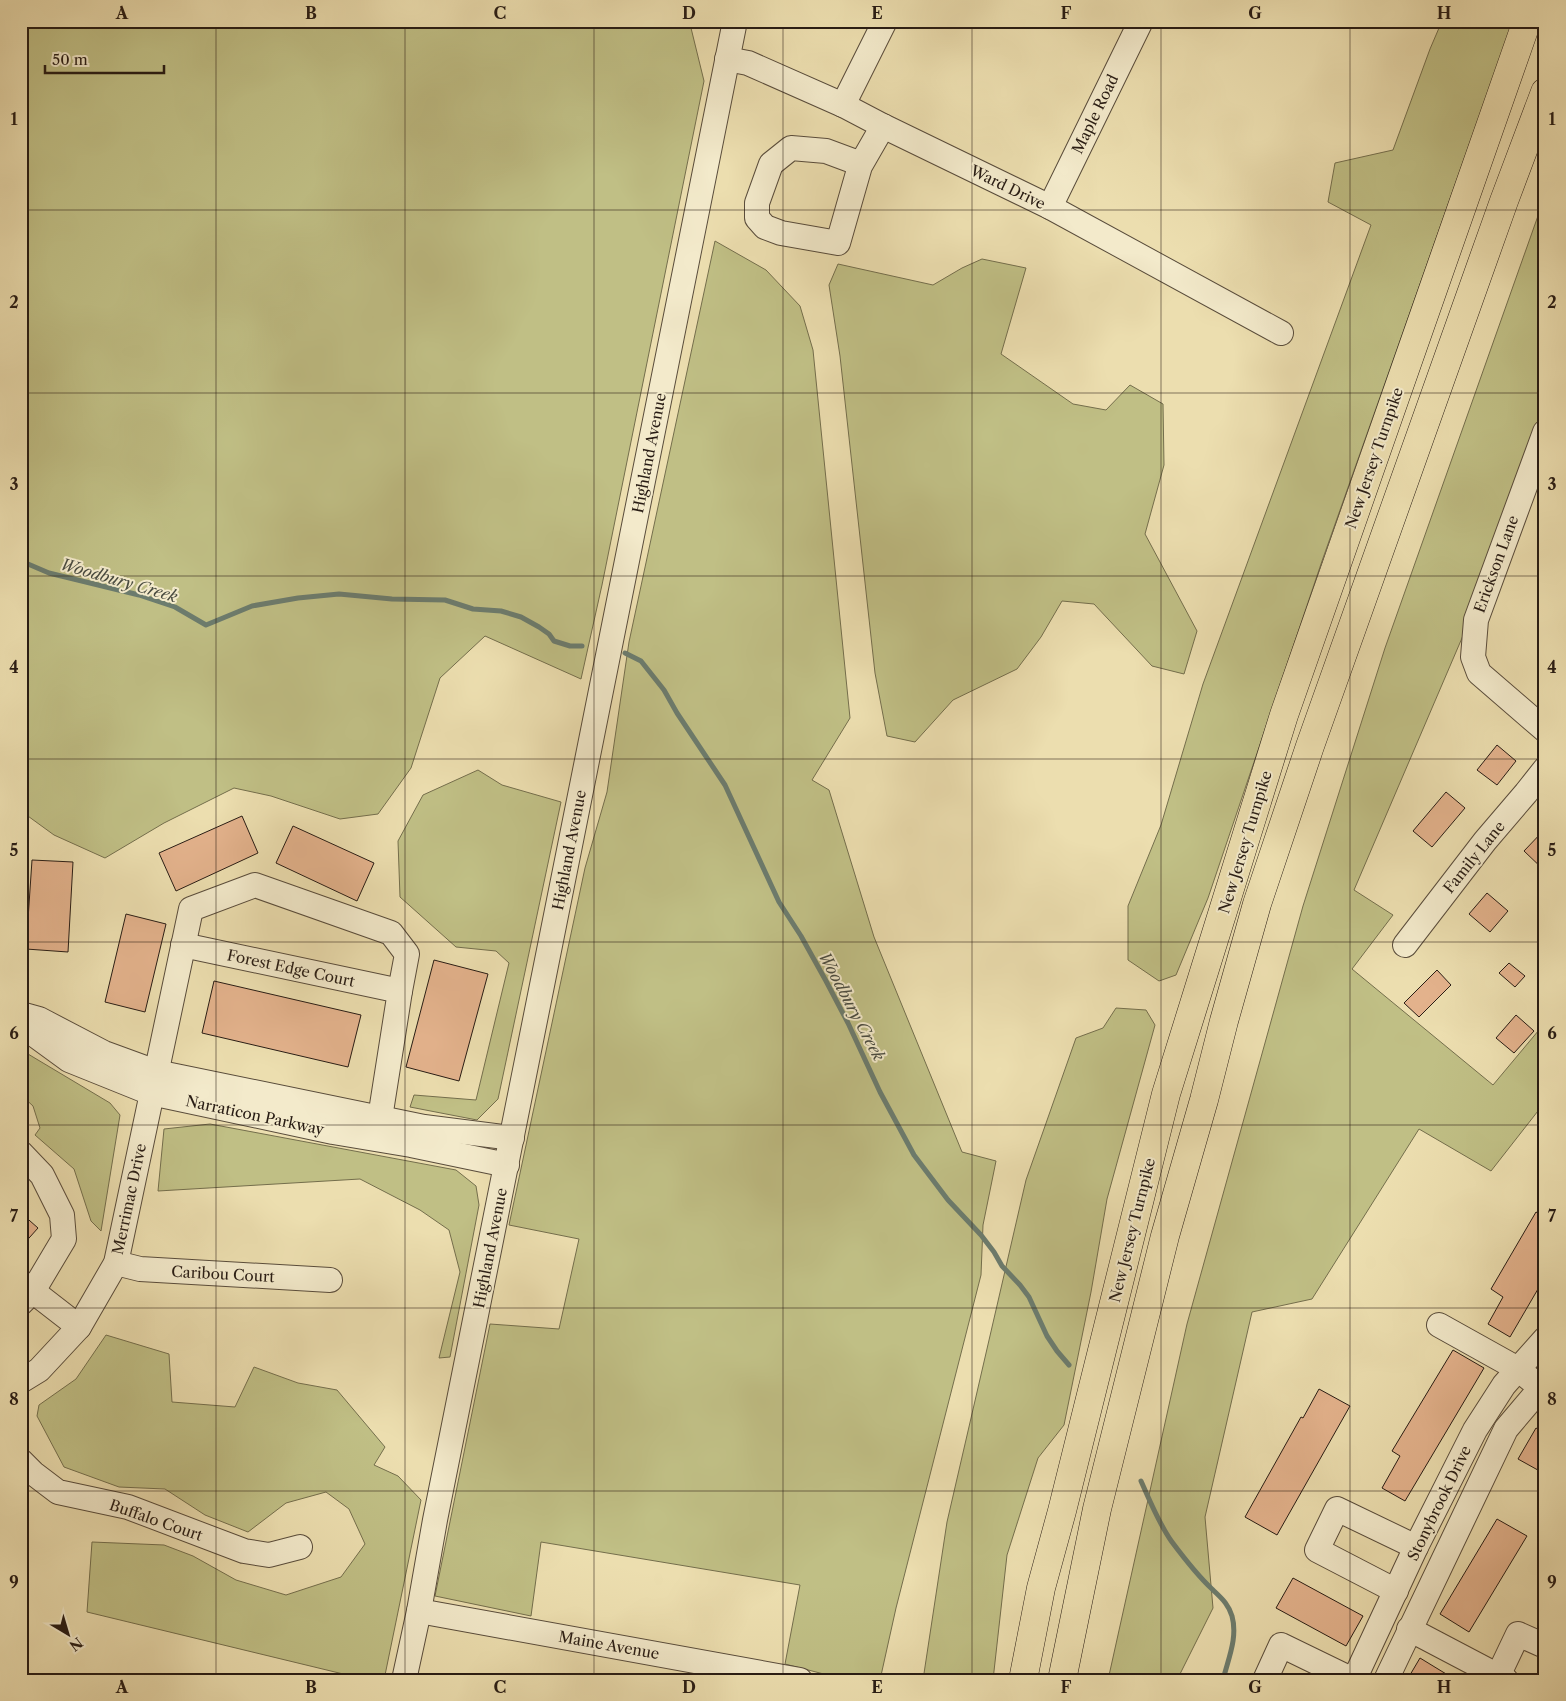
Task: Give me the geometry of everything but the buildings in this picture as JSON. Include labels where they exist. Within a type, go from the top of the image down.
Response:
[{"type":"highway","name":"New Jersey Turnpike","points":[[1023,1680],[1041,1588],[1166,1094],[1284,715],[1527,21]]},
{"type":"highway","name":"New Jersey Turnpike","points":[[1062,1680],[1097,1509],[1165,1236],[1203,1107],[1224,1021],[1257,904],[1310,746],[1501,210],[1545,92]]},
{"type":"street","name":"Highland Avenue","points":[[404,1680],[735,21]]},
{"type":"street","points":[[843,105],[885,21]]},
{"type":"street","name":"Maple Road","points":[[1050,207],[1141,21]]},
{"type":"street","name":"Ward Drive","points":[[727,59],[748,63],[843,105],[1050,207],[1281,333]]},
{"type":"street","points":[[861,164],[826,151],[792,148],[771,164],[757,203],[757,218],[764,227],[781,233],[838,243],[861,164],[883,126]]},
{"type":"street","name":"Erickson Lane","points":[[1545,432],[1535,486],[1476,620],[1473,657],[1479,673],[1545,730]]},
{"type":"street","name":"Family Lane","points":[[1405,945],[1485,841],[1545,769]]},
{"type":"street","points":[[153,1083],[191,909],[255,885],[391,933],[408,954],[400,991],[380,1118]]},
{"type":"street","name":"Forest Edge Court","points":[[183,945],[400,991]]},
{"type":"street","name":"Narraticon Parkway","points":[[21,1014],[39,1019],[104,1052],[153,1083],[380,1118],[424,1128],[512,1138]]},
{"type":"street","name":"Narraticon Parkway","points":[[21,1020],[26,1028],[69,1060],[333,1132],[411,1145],[507,1165]]},
{"type":"street","name":"Merrimac Drive","points":[[21,1381],[39,1370],[79,1327],[116,1264],[153,1083]]},
{"type":"street","points":[[21,1153],[42,1175],[62,1215],[64,1239],[25,1292],[79,1327]]},
{"type":"street","name":"Caribou Court","points":[[116,1264],[140,1269],[330,1280]]},
{"type":"street","points":[[1439,1325],[1518,1369],[1539,1397]]},
{"type":"street","name":"Stonybrook Drive","points":[[1354,1680],[1420,1539],[1475,1430],[1504,1385],[1545,1339]]},
{"type":"street","name":"Stonybrook Drive","points":[[1386,1680],[1506,1429],[1539,1397]]},
{"type":"street","name":"Buffalo Court","points":[[21,1461],[33,1474],[58,1492],[128,1507],[244,1551],[269,1555],[300,1548]]},
{"type":"street","points":[[1396,1591],[1317,1550],[1337,1510],[1420,1539],[1450,1545]]},
{"type":"street","name":"Maine Avenue","points":[[419,1611],[800,1680]]},
{"type":"street","points":[[1409,1630],[1502,1678],[1518,1634],[1545,1646]]},
{"type":"street","points":[[1264,1680],[1281,1645],[1354,1680]]},
{"type":"shaded area","points":[[21,21],[697,21],[691,28],[704,81],[602,585],[581,679],[485,636],[440,678],[411,768],[378,814],[340,819],[271,796],[234,788],[164,823],[105,858],[54,835],[21,811]]},
{"type":"shaded area","points":[[1442,21],[1513,21],[1322,561],[1208,898],[1176,975],[1159,981],[1128,960],[1128,906],[1161,825],[1203,684],[1371,225],[1328,202],[1335,163],[1393,150]]},
{"type":"shaded area","points":[[1545,196],[1545,432],[1492,568],[1354,890],[1393,915],[1352,969],[1493,1085],[1544,1024],[1545,1020],[1545,1102],[1491,1171],[1419,1129],[1312,1299],[1252,1312],[1205,1517],[1213,1608],[1177,1680],[1108,1680],[1187,1324],[1303,906],[1385,648]]},
{"type":"shaded area","points":[[715,241],[766,270],[800,306],[813,350],[850,718],[812,780],[829,790],[874,937],[962,1152],[996,1161],[983,1225],[981,1275],[896,1608],[880,1680],[847,1680],[785,1664],[800,1585],[541,1542],[531,1616],[435,1596],[490,1324],[559,1329],[579,1239],[509,1225],[585,868],[607,792],[629,642]]},
{"type":"shaded area","points":[[982,259],[1026,268],[1001,354],[1073,404],[1106,410],[1130,385],[1163,404],[1164,465],[1145,534],[1197,631],[1184,674],[1152,666],[1094,604],[1062,601],[1041,637],[1017,669],[953,700],[915,742],[887,736],[875,673],[840,356],[829,285],[838,264],[933,285]]},
{"type":"shaded area","points":[[478,770],[502,785],[561,802],[498,1099],[477,1120],[410,1107],[414,1095],[476,1100],[509,963],[496,951],[456,947],[400,897],[398,841],[423,795]]},
{"type":"shaded area","points":[[1116,1008],[1146,1010],[1155,1025],[1107,1199],[1091,1292],[1064,1425],[1038,1458],[1007,1555],[993,1680],[923,1680],[947,1522],[1026,1180],[1076,1038],[1103,1028]]},
{"type":"shaded area","points":[[28,1054],[110,1103],[120,1115],[101,1231],[91,1221],[74,1169],[35,1135],[40,1128],[33,1106],[21,1095],[21,1060]]},
{"type":"shaded area","points":[[210,1124],[456,1170],[476,1186],[479,1205],[450,1357],[439,1358],[460,1272],[449,1230],[420,1210],[360,1179],[158,1191],[164,1129]]},
{"type":"shaded area","points":[[106,1335],[169,1354],[172,1402],[235,1407],[254,1367],[298,1383],[337,1390],[385,1447],[374,1465],[398,1476],[421,1500],[384,1680],[368,1680],[87,1612],[92,1542],[164,1545],[193,1556],[236,1580],[286,1595],[341,1577],[365,1544],[349,1509],[326,1492],[286,1503],[248,1532],[205,1515],[165,1489],[119,1487],[64,1467],[37,1416],[39,1405],[76,1379]]},
{"type":"waterway","name":"Woodbury Creek","points":[[21,561],[49,573],[139,595],[175,607],[206,625],[252,606],[298,598],[339,594],[392,599],[445,600],[473,609],[501,611],[521,617],[539,627],[549,634],[554,641],[570,646],[582,646]]},
{"type":"waterway","name":"Woodbury Creek","points":[[625,653],[641,661],[664,690],[725,785],[779,902],[801,936],[826,981],[880,1092],[914,1155],[948,1200],[981,1235],[1002,1266],[1029,1297],[1047,1336],[1069,1365]]},
{"type":"waterway","name":"Woodbury Creek","points":[[1141,1481],[1167,1535],[1196,1573],[1224,1601],[1230,1611],[1234,1632],[1223,1680]]}]
